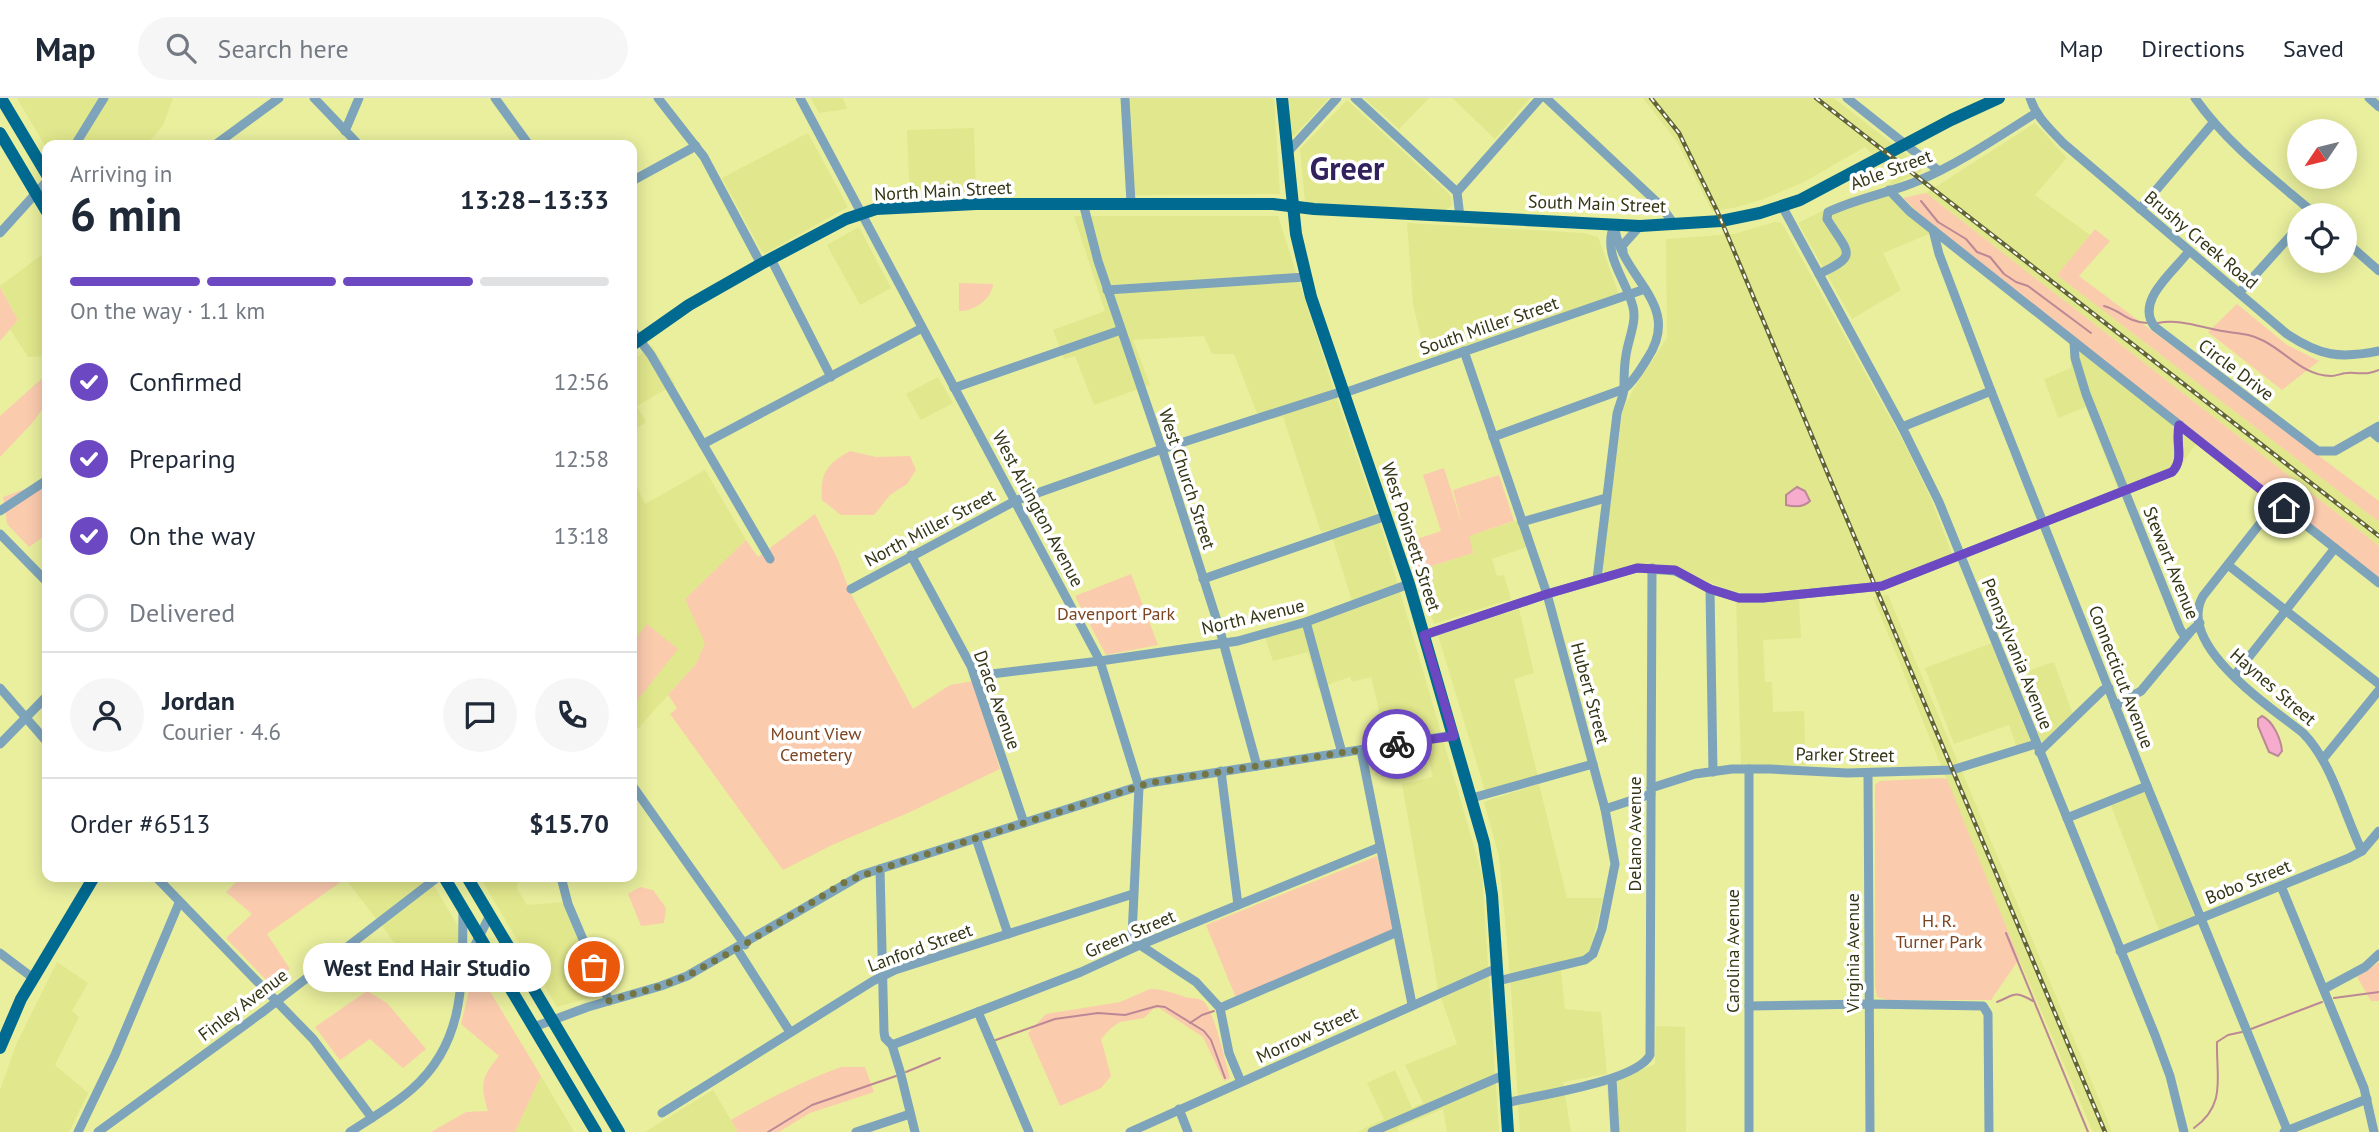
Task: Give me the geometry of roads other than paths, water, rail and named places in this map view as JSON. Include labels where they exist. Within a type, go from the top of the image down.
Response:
[{"type":"main road","points":[[1,98],[42,167]]},
{"type":"main road","name":"West Poinsett Street","points":[[1282,98],[1290,145],[1296,234],[1306,277],[1409,584],[1472,798],[1490,872],[1508,1132]]},
{"type":"main road","name":"South Main Street","points":[[1293,206],[1640,226],[1721,221],[1782,206],[1823,189],[1999,98]]},
{"type":"main road","points":[[0,133],[42,204]]},
{"type":"main road","name":"North Main Street","points":[[637,337],[689,305],[846,219],[876,209],[1130,202],[1293,206]]},
{"type":"main road","points":[[0,1048],[21,999],[91,882]]},
{"type":"main road","points":[[447,882],[596,1132]]},
{"type":"main road","points":[[470,882],[619,1132]]},
{"type":"street","points":[[78,140],[104,98]]},
{"type":"street","points":[[222,140],[279,98]]},
{"type":"street","points":[[314,98],[354,140]]},
{"type":"street","points":[[345,131],[359,98]]},
{"type":"street","points":[[495,98],[525,140]]},
{"type":"street","points":[[658,98],[696,146],[831,377]]},
{"type":"street","name":"West Arlington Avenue","points":[[800,98],[1100,661],[1139,787],[1132,936],[1140,945]]},
{"type":"street","points":[[1125,98],[1130,202]]},
{"type":"street","points":[[1290,145],[1337,98]]},
{"type":"street","points":[[1355,98],[1457,192],[1460,217]]},
{"type":"street","points":[[1457,192],[1540,98]]},
{"type":"street","points":[[1546,98],[1660,205],[1674,224]]},
{"type":"street","points":[[1847,98],[1938,171]]},
{"type":"street","name":"Brushy Creek Road","points":[[2030,98],[2036,113],[2063,143],[2287,334],[2311,349],[2341,356],[2379,351]]},
{"type":"street","points":[[2195,98],[2213,122],[2300,203]]},
{"type":"street","points":[[2369,98],[2379,107]]},
{"type":"street","name":"Able Street","points":[[1819,274],[1842,263],[1847,256],[1827,219],[1828,212],[1853,200],[1908,185],[1938,171],[2036,113]]},
{"type":"street","points":[[2140,209],[2213,122]]},
{"type":"street","points":[[637,178],[696,146]]},
{"type":"street","points":[[0,233],[42,186]]},
{"type":"street","points":[[1889,190],[1909,211],[2379,583]]},
{"type":"street","name":"West Church Street","points":[[1083,203],[1107,290],[1162,449],[1223,642],[1257,766]]},
{"type":"street","name":"Pennsylvania Avenue","points":[[1782,206],[1939,502],[2155,1035],[2170,1076],[2184,1132]]},
{"type":"street","points":[[1493,437],[1624,389],[1632,382],[1656,347],[1660,322],[1654,303],[1623,253],[1614,225]]},
{"type":"street","points":[[1597,579],[1617,414],[1624,389],[1624,366],[1634,317],[1630,296],[1610,250],[1610,235],[1614,225]]},
{"type":"street","points":[[1623,253],[1622,246],[1640,226]]},
{"type":"street","name":"Connecticut Avenue","points":[[1933,230],[1939,254],[1991,391],[2286,1132]]},
{"type":"street","points":[[2239,293],[2287,239]]},
{"type":"street","name":"Circle Drive","points":[[2189,251],[2150,302],[2148,315],[2155,327],[2318,451],[2335,451],[2375,428]]},
{"type":"street","points":[[2357,252],[2379,271]]},
{"type":"street","points":[[1107,290],[1306,277]]},
{"type":"street","name":"South Miller Street","points":[[1344,393],[1645,289]]},
{"type":"street","points":[[703,444],[922,328]]},
{"type":"street","points":[[954,388],[1121,330]]},
{"type":"street","points":[[637,342],[651,355],[770,559]]},
{"type":"street","name":"Stewart Avenue","points":[[2074,343],[2075,358],[2083,384],[2185,637]]},
{"type":"street","name":"Hubert Street","points":[[1464,351],[1547,594],[1605,809],[1615,864],[1602,929],[1593,954],[1585,960],[1498,974]]},
{"type":"street","points":[[1902,428],[1991,391]]},
{"type":"street","name":"North Miller Street","points":[[851,589],[1015,501],[1162,449],[1336,393],[1344,393]]},
{"type":"street","points":[[1424,635],[1547,594],[1634,569],[1675,570],[1710,589],[1732,597],[1748,598],[1867,589],[1896,581],[2160,479],[2179,465],[2179,425]]},
{"type":"street","points":[[2375,428],[2379,438]]},
{"type":"street","points":[[0,512],[42,483]]},
{"type":"street","points":[[1522,522],[1606,498]]},
{"type":"street","points":[[2115,706],[2141,691],[2185,637],[2200,623],[2198,611],[2201,601],[2277,502]]},
{"type":"street","points":[[1203,579],[1386,516]]},
{"type":"street","points":[[0,534],[42,577]]},
{"type":"street","points":[[2234,676],[2335,548]]},
{"type":"street","name":"Drace Avenue","points":[[911,555],[975,676],[1024,823]]},
{"type":"street","points":[[2228,565],[2379,684]]},
{"type":"street","name":"Delano Avenue","points":[[1612,1079],[1644,1063],[1650,1055],[1652,568]]},
{"type":"street","name":"North Avenue","points":[[975,676],[1100,661],[1223,642],[1306,622],[1409,584]]},
{"type":"street","points":[[1710,589],[1713,772]]},
{"type":"street","points":[[1306,622],[1342,753]]},
{"type":"street","name":"Haynes Street","points":[[2200,623],[2212,653],[2234,676],[2303,733],[2323,759],[2362,851]]},
{"type":"street","points":[[0,688],[42,736]]},
{"type":"street","name":"Parker Street","points":[[1605,809],[1695,774],[1749,769],[1868,773],[1959,769],[2038,748],[2102,690],[2109,688]]},
{"type":"street","points":[[2323,759],[2379,690]]},
{"type":"street","points":[[0,744],[42,702]]},
{"type":"street","points":[[534,1027],[676,981],[741,947],[845,882],[1149,783],[1454,736]]},
{"type":"street","points":[[1361,750],[1412,1004]]},
{"type":"street","points":[[1472,798],[1593,764]]},
{"type":"street","name":"Carolina Avenue","points":[[1749,769],[1749,1132]]},
{"type":"street","points":[[1221,771],[1238,905]]},
{"type":"street","name":"Virginia Avenue","points":[[1868,773],[1870,1132]]},
{"type":"street","points":[[2067,818],[2147,786]]},
{"type":"street","points":[[637,792],[741,947],[790,1032]]},
{"type":"street","name":"Bobo Street","points":[[2120,951],[2362,851],[2379,831]]},
{"type":"street","points":[[976,838],[1008,934]]},
{"type":"street","name":"Green Street","points":[[892,1045],[1081,972],[1140,945],[1380,847]]},
{"type":"street","points":[[880,869],[884,1032],[885,1038],[892,1045],[915,1132]]},
{"type":"street","points":[[160,882],[313,1039],[372,1118]]},
{"type":"street","name":"Finley Avenue","points":[[98,1132],[431,882]]},
{"type":"street","points":[[562,882],[568,904],[608,1001]]},
{"type":"street","points":[[2280,886],[2367,1099],[2374,1132]]},
{"type":"street","name":"Lanford Street","points":[[662,1113],[883,976],[1133,894]]},
{"type":"street","points":[[78,1132],[115,1055],[179,903]]},
{"type":"street","points":[[350,1132],[414,1088],[444,1048],[459,1007],[463,908]]},
{"type":"street","points":[[463,959],[480,937],[490,915]]},
{"type":"street","points":[[1220,1008],[1397,932]]},
{"type":"street","points":[[1140,945],[1196,982],[1220,1008],[1229,1053],[1241,1083]]},
{"type":"street","points":[[0,953],[33,978]]},
{"type":"street","points":[[2324,989],[2365,967],[2379,954]]},
{"type":"street","name":"Morrow Street","points":[[1130,1132],[1412,1004],[1498,974]]},
{"type":"street","points":[[1749,1006],[1983,1006],[1988,1014],[1989,1132]]},
{"type":"street","points":[[978,1012],[1029,1132]]},
{"type":"street","points":[[1372,1132],[1504,1075]]},
{"type":"street","points":[[1506,1103],[1612,1079],[1615,1132]]},
{"type":"street","points":[[2286,1132],[2367,1099]]},
{"type":"street","points":[[1179,1109],[1188,1132]]},
{"type":"street","points":[[856,1132],[910,1114]]},
{"type":"waterway","points":[[1921,201],[1938,222],[1966,239],[1977,252],[1990,257],[2004,274],[2028,286],[2091,333]]},
{"type":"waterway","points":[[2104,306],[2134,321],[2147,323]]},
{"type":"waterway","points":[[2158,323],[2180,322],[2252,336],[2304,368],[2321,375],[2379,370]]},
{"type":"waterway","points":[[2006,933],[2088,1132]]},
{"type":"waterway","points":[[2334,998],[2379,992]]},
{"type":"waterway","points":[[1997,1002],[2018,995],[2033,1001]]},
{"type":"waterway","points":[[2251,1029],[2322,1002]]},
{"type":"waterway","points":[[993,1041],[1055,1019],[1098,1013],[1125,1015],[1157,1006],[1165,1007],[1204,1031],[1211,1040],[1225,1078]]},
{"type":"waterway","points":[[1190,1023],[1214,1011]]},
{"type":"waterway","points":[[2194,1128],[2204,1119],[2216,1100],[2217,1042],[2228,1035],[2242,1032]]},
{"type":"waterway","points":[[906,1072],[940,1058]]},
{"type":"waterway","points":[[768,1132],[812,1105],[896,1076]]},
{"type":"railway","points":[[1651,98],[1679,133],[1718,213],[2105,1132]]},
{"type":"railway","points":[[1816,98],[2379,536]]},
{"type":"place","name":"West End Hair Studio","points":[[594,967]]},
{"type":"district","name":"Greer","points":[[1347,169]]},
{"type":"park label","name":"Davenport Park","points":[[1116,614]]},
{"type":"park label","name":"Mount View Cemetery","points":[[816,744]]},
{"type":"park label","name":"H. R. Turner Park","points":[[1939,931]]}]
